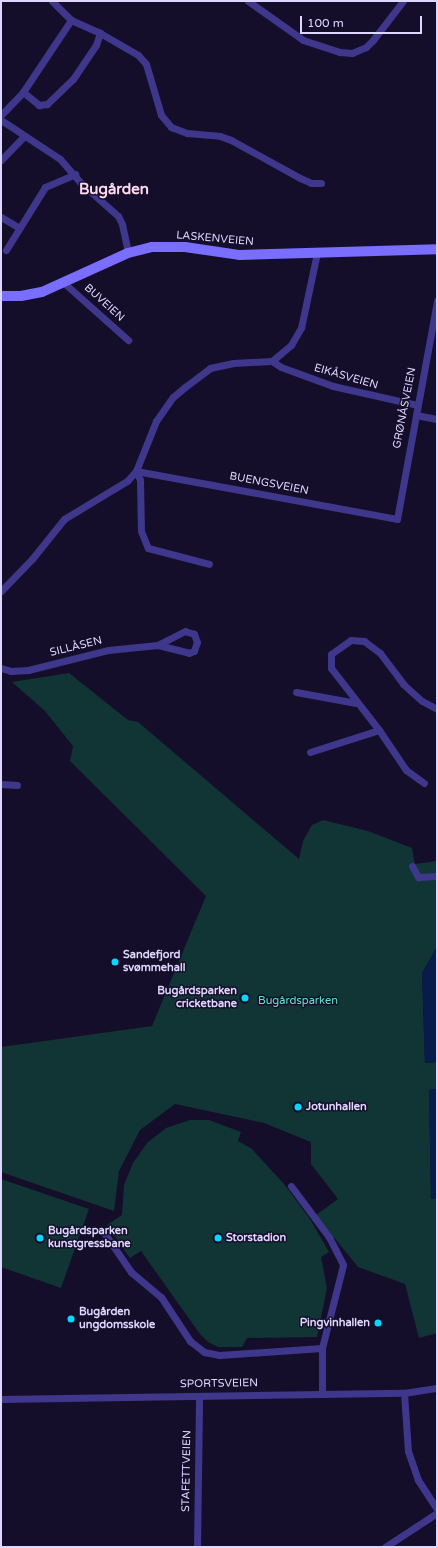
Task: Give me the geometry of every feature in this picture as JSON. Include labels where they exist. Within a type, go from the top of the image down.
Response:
[{"type":"street","points":[[52,1],[71,20],[100,33],[138,55],[146,64],[162,115],[171,127],[187,133],[220,136],[231,140],[300,178],[311,183],[321,183]]},
{"type":"street","points":[[248,1],[303,40],[340,52],[352,52],[366,47],[403,1]]},
{"type":"street","points":[[1,115],[23,92],[71,20]]},
{"type":"street","points":[[23,92],[39,105],[47,104],[73,80],[96,45],[100,33]]},
{"type":"street","points":[[1,120],[60,159],[118,216],[122,224],[128,253]]},
{"type":"street","points":[[1,160],[24,136]]},
{"type":"street","points":[[6,250],[45,187],[75,174]]},
{"type":"street","points":[[1,217],[19,228]]},
{"type":"street","name":"LASKENVEIEN","points":[[1,296],[29,295],[64,283],[128,253],[163,246],[240,254],[437,249]]},
{"type":"street","points":[[1,591],[32,559],[64,519],[127,481],[136,471],[147,440],[165,408],[199,375],[222,365],[272,361],[282,354],[297,338],[317,253]]},
{"type":"street","name":"BUVEIEN","points":[[64,283],[128,340]]},
{"type":"street","name":"GRØNÅSVEIEN","points":[[398,519],[437,301]]},
{"type":"street","name":"EIKÅSVEIEN","points":[[272,361],[281,367],[333,386],[418,405]]},
{"type":"street","points":[[416,415],[437,419]]},
{"type":"street","points":[[136,471],[140,480],[141,531],[148,548],[209,564]]},
{"type":"street","name":"BUENGSVEIEN","points":[[136,471],[398,519]]},
{"type":"street","name":"SILLÅSEN","points":[[1,668],[11,671],[28,670],[108,650],[158,645],[189,653],[194,651],[197,642],[194,634],[185,631],[158,645]]},
{"type":"street","points":[[424,784],[406,770],[379,730],[356,703],[331,668],[329,660],[331,654],[341,645],[357,639],[374,647],[403,684],[422,701],[437,709]]},
{"type":"street","points":[[296,692],[356,703]]},
{"type":"street","points":[[310,752],[379,730]]},
{"type":"street","points":[[1,784],[17,785]]},
{"type":"street","points":[[412,866],[418,877],[437,876]]},
{"type":"street","points":[[291,1186],[328,1237],[343,1265],[322,1348],[322,1394]]},
{"type":"street","points":[[103,1231],[131,1272],[161,1297],[190,1341],[204,1352],[219,1355],[322,1348]]},
{"type":"street","name":"SPORTSVEIEN","points":[[1,1399],[404,1393],[437,1388]]},
{"type":"street","points":[[404,1393],[408,1451],[418,1480],[437,1509]]},
{"type":"street","name":"STAFETTVEIEN","points":[[197,1547],[199,1396]]},
{"type":"street","points":[[385,1547],[437,1513]]},
{"type":"green space","name":"Bugårdsparken","points":[[69,673],[128,720],[138,722],[299,859],[303,841],[312,825],[323,820],[368,831],[412,848],[415,864],[437,861],[437,947],[422,973],[425,1063],[437,1062],[437,1089],[429,1090],[431,1199],[437,1198],[437,1333],[419,1338],[405,1284],[358,1267],[316,1215],[338,1199],[311,1164],[311,1142],[264,1123],[175,1104],[140,1130],[119,1171],[114,1211],[1,1172],[1,1047],[152,1026],[206,896],[70,761],[73,746],[45,711],[12,682]]},
{"type":"green space","name":"Storstadion","points":[[190,1120],[209,1120],[241,1132],[238,1141],[252,1149],[284,1184],[310,1219],[329,1252],[321,1257],[327,1288],[317,1337],[247,1338],[242,1347],[218,1347],[208,1342],[200,1334],[141,1251],[130,1258],[107,1225],[122,1215],[124,1185],[133,1163],[147,1143],[166,1128]]},
{"type":"green space","name":"Bugårdsparken kunstgressbane","points":[[1,1179],[89,1209],[61,1288],[1,1267]]},
{"type":"water","points":[[437,947],[437,1062],[425,1063],[422,973]]},
{"type":"water","points":[[437,1089],[437,1198],[431,1199],[429,1090]]},
{"type":"place","name":"Sandefjord svømmehall","points":[[115,962]]},
{"type":"place","name":"Bugårdsparken cricketbane","points":[[245,998]]},
{"type":"place","name":"Jotunhallen","points":[[298,1107]]},
{"type":"place","name":"Bugårdsparken kunstgressbane","points":[[40,1238]]},
{"type":"place","name":"Storstadion","points":[[218,1238]]},
{"type":"place","name":"Bugården ungdomsskole","points":[[71,1319]]},
{"type":"place","name":"Pingvinhallen","points":[[378,1323]]},
{"type":"district","name":"Bugården","points":[[114,190]]}]
